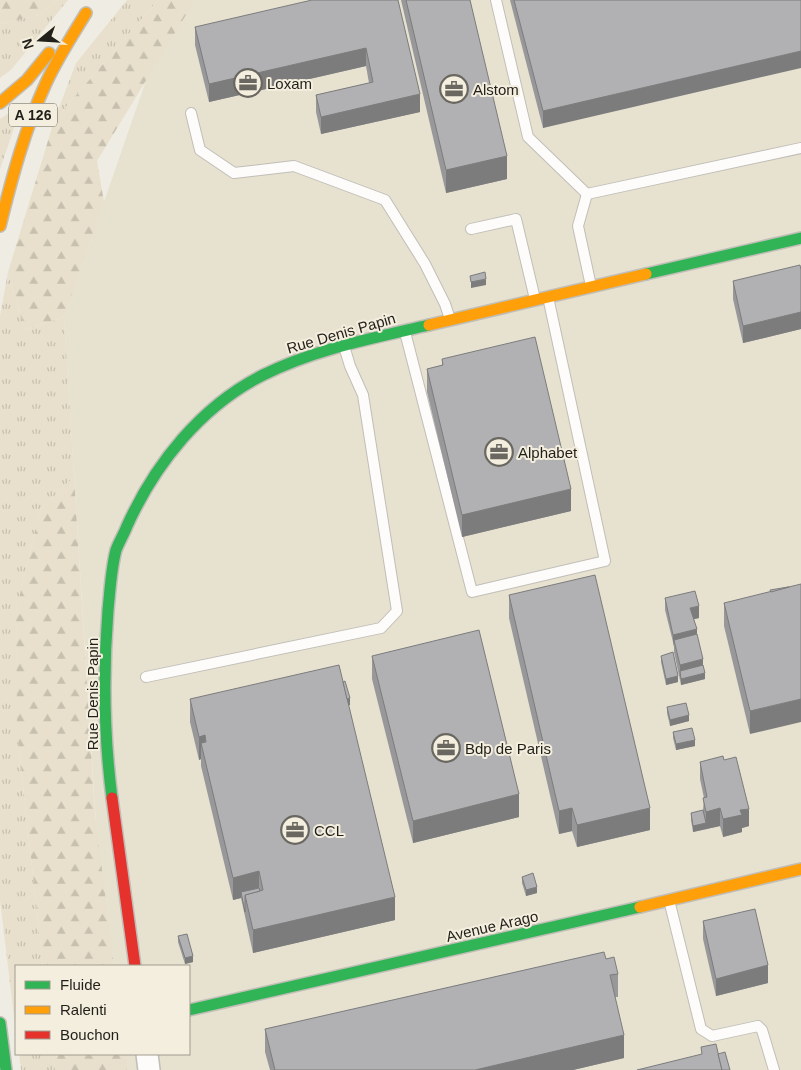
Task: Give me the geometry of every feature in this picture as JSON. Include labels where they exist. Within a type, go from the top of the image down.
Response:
[{"type":"main road","name":"A 126","points":[[0,103],[27,80],[50,51],[88,10],[47,81],[39,99],[18,161],[0,226]]},
{"type":"main road","name":"Rue Denis Papin","points":[[135,965],[108,770],[104,663],[110,591],[117,551],[132,512],[154,474],[184,437],[216,406],[252,381],[283,366],[344,345],[801,238]]},
{"type":"main road","name":"Avenue Arago","points":[[190,1010],[466,948],[801,869]]},
{"type":"main road","points":[[0,1023],[6,1070]]},
{"type":"street","points":[[147,1055],[149,1070]]},
{"type":"lane","points":[[496,0],[528,137],[587,194]]},
{"type":"lane","points":[[191,113],[200,150],[234,173],[294,166],[386,200],[425,264],[445,304],[450,320]]},
{"type":"lane","points":[[587,194],[801,148]]},
{"type":"lane","points":[[587,194],[578,226],[591,287]]},
{"type":"lane","points":[[471,229],[516,219],[535,300]]},
{"type":"lane","points":[[404,331],[472,592],[491,588],[604,561],[548,297]]},
{"type":"lane","points":[[146,677],[381,628],[397,610],[364,395],[350,366],[344,345]]},
{"type":"lane","points":[[669,900],[701,1029],[712,1036],[758,1026],[762,1030],[774,1070]]},
{"type":"shaded area","points":[[174,0],[801,0],[801,1070],[111,1070],[110,1055],[190,1055],[190,965],[105,965],[64,317]]},
{"type":"green space","points":[[0,0],[58,0],[39,15],[0,24]]},
{"type":"green space","points":[[58,0],[68,0],[11,70],[0,78],[0,24],[39,15]]},
{"type":"green space","points":[[127,0],[158,0],[54,121],[76,63]]},
{"type":"green space","points":[[158,0],[195,0],[97,161],[104,202],[64,317],[25,330],[8,272],[54,121]]},
{"type":"green space","points":[[22,105],[0,169],[0,119]]},
{"type":"green space","points":[[8,272],[25,330],[64,317],[74,477],[40,510],[16,611],[18,740],[43,965],[15,965],[15,1026],[0,900],[0,316]]},
{"type":"green space","points":[[74,477],[95,814],[114,965],[43,965],[17,731],[16,611],[40,510]]},
{"type":"green space","points":[[19,1055],[53,1055],[55,1070],[21,1070]]},
{"type":"green space","points":[[53,1055],[125,1055],[127,1070],[55,1070]]},
{"type":"building","name":"Loxam","points":[[312,0],[398,0],[420,94],[321,117],[316,95],[373,82],[366,48],[209,84],[195,27]]},
{"type":"building","name":"Alstom","points":[[406,0],[470,0],[507,156],[446,170]]},
{"type":"building","points":[[514,0],[801,0],[801,51],[543,111]]},
{"type":"building","points":[[800,265],[801,312],[743,326],[733,281]]},
{"type":"building","points":[[485,272],[486,279],[471,282],[470,276]]},
{"type":"building","name":"Alphabet","points":[[535,337],[571,489],[462,515],[427,369],[443,365],[442,359]]},
{"type":"building","points":[[595,575],[650,808],[577,825],[572,808],[559,811],[509,595]]},
{"type":"building","points":[[801,584],[801,699],[750,711],[724,603]]},
{"type":"building","points":[[789,587],[771,592],[770,590]]},
{"type":"building","points":[[695,591],[699,606],[690,608],[697,629],[673,635],[665,598]]},
{"type":"building","name":"Bdp de Paris","points":[[479,630],[519,794],[413,821],[372,656]]},
{"type":"building","points":[[697,634],[703,659],[680,665],[674,640]]},
{"type":"building","points":[[673,652],[678,676],[666,679],[661,656]]},
{"type":"building","name":"CCL","points":[[339,665],[395,897],[253,930],[245,895],[263,890],[259,871],[233,878],[201,743],[206,742],[205,735],[199,737],[190,699]]},
{"type":"building","points":[[703,665],[705,673],[681,679],[680,671]]},
{"type":"building","points":[[345,681],[350,698],[347,699],[343,682]]},
{"type":"building","points":[[686,703],[689,715],[670,720],[667,707]]},
{"type":"building","points":[[692,728],[695,740],[676,744],[673,732]]},
{"type":"building","points":[[723,756],[724,760],[736,757],[749,809],[740,810],[742,815],[723,819],[720,808],[706,812],[703,798],[707,797],[700,762]]},
{"type":"building","points":[[703,810],[706,823],[693,826],[691,813]]},
{"type":"building","points":[[533,873],[537,887],[526,890],[522,877]]},
{"type":"building","points":[[259,888],[260,891],[245,895],[245,912],[241,892]]},
{"type":"building","points":[[755,909],[768,965],[716,979],[703,921]]},
{"type":"building","points":[[187,934],[193,956],[185,958],[178,936]]},
{"type":"building","points":[[604,952],[606,959],[614,957],[618,974],[610,975],[624,1035],[475,1070],[275,1070],[265,1029]]},
{"type":"building","points":[[716,1044],[722,1070],[637,1070],[702,1054],[701,1047]]},
{"type":"building","points":[[725,1052],[730,1070],[722,1070],[718,1054]]},
{"type":"traffic: fast","points":[[646,274],[801,238]]},
{"type":"traffic: fast","points":[[112,798],[107,751],[105,681],[106,634],[112,572],[117,547],[151,481],[182,439],[200,420],[220,403],[263,375],[324,351],[429,325]]},
{"type":"traffic: fast","points":[[190,1010],[640,907]]},
{"type":"traffic: fast","points":[[0,1023],[6,1070]]},
{"type":"traffic: slow","points":[[0,226],[9,189],[38,100],[55,65],[86,13]]},
{"type":"traffic: slow","points":[[0,103],[27,80],[49,53]]},
{"type":"traffic: slow","points":[[429,325],[646,274]]},
{"type":"traffic: slow","points":[[640,907],[801,869]]},
{"type":"traffic: jam","points":[[112,798],[135,965]]},
{"type":"place","name":"Loxam","points":[[248,83]]},
{"type":"place","name":"Alstom","points":[[454,89]]},
{"type":"place","name":"Alphabet","points":[[499,452]]},
{"type":"place","name":"Bdp de Paris","points":[[446,748]]},
{"type":"place","name":"CCL","points":[[295,830]]}]
